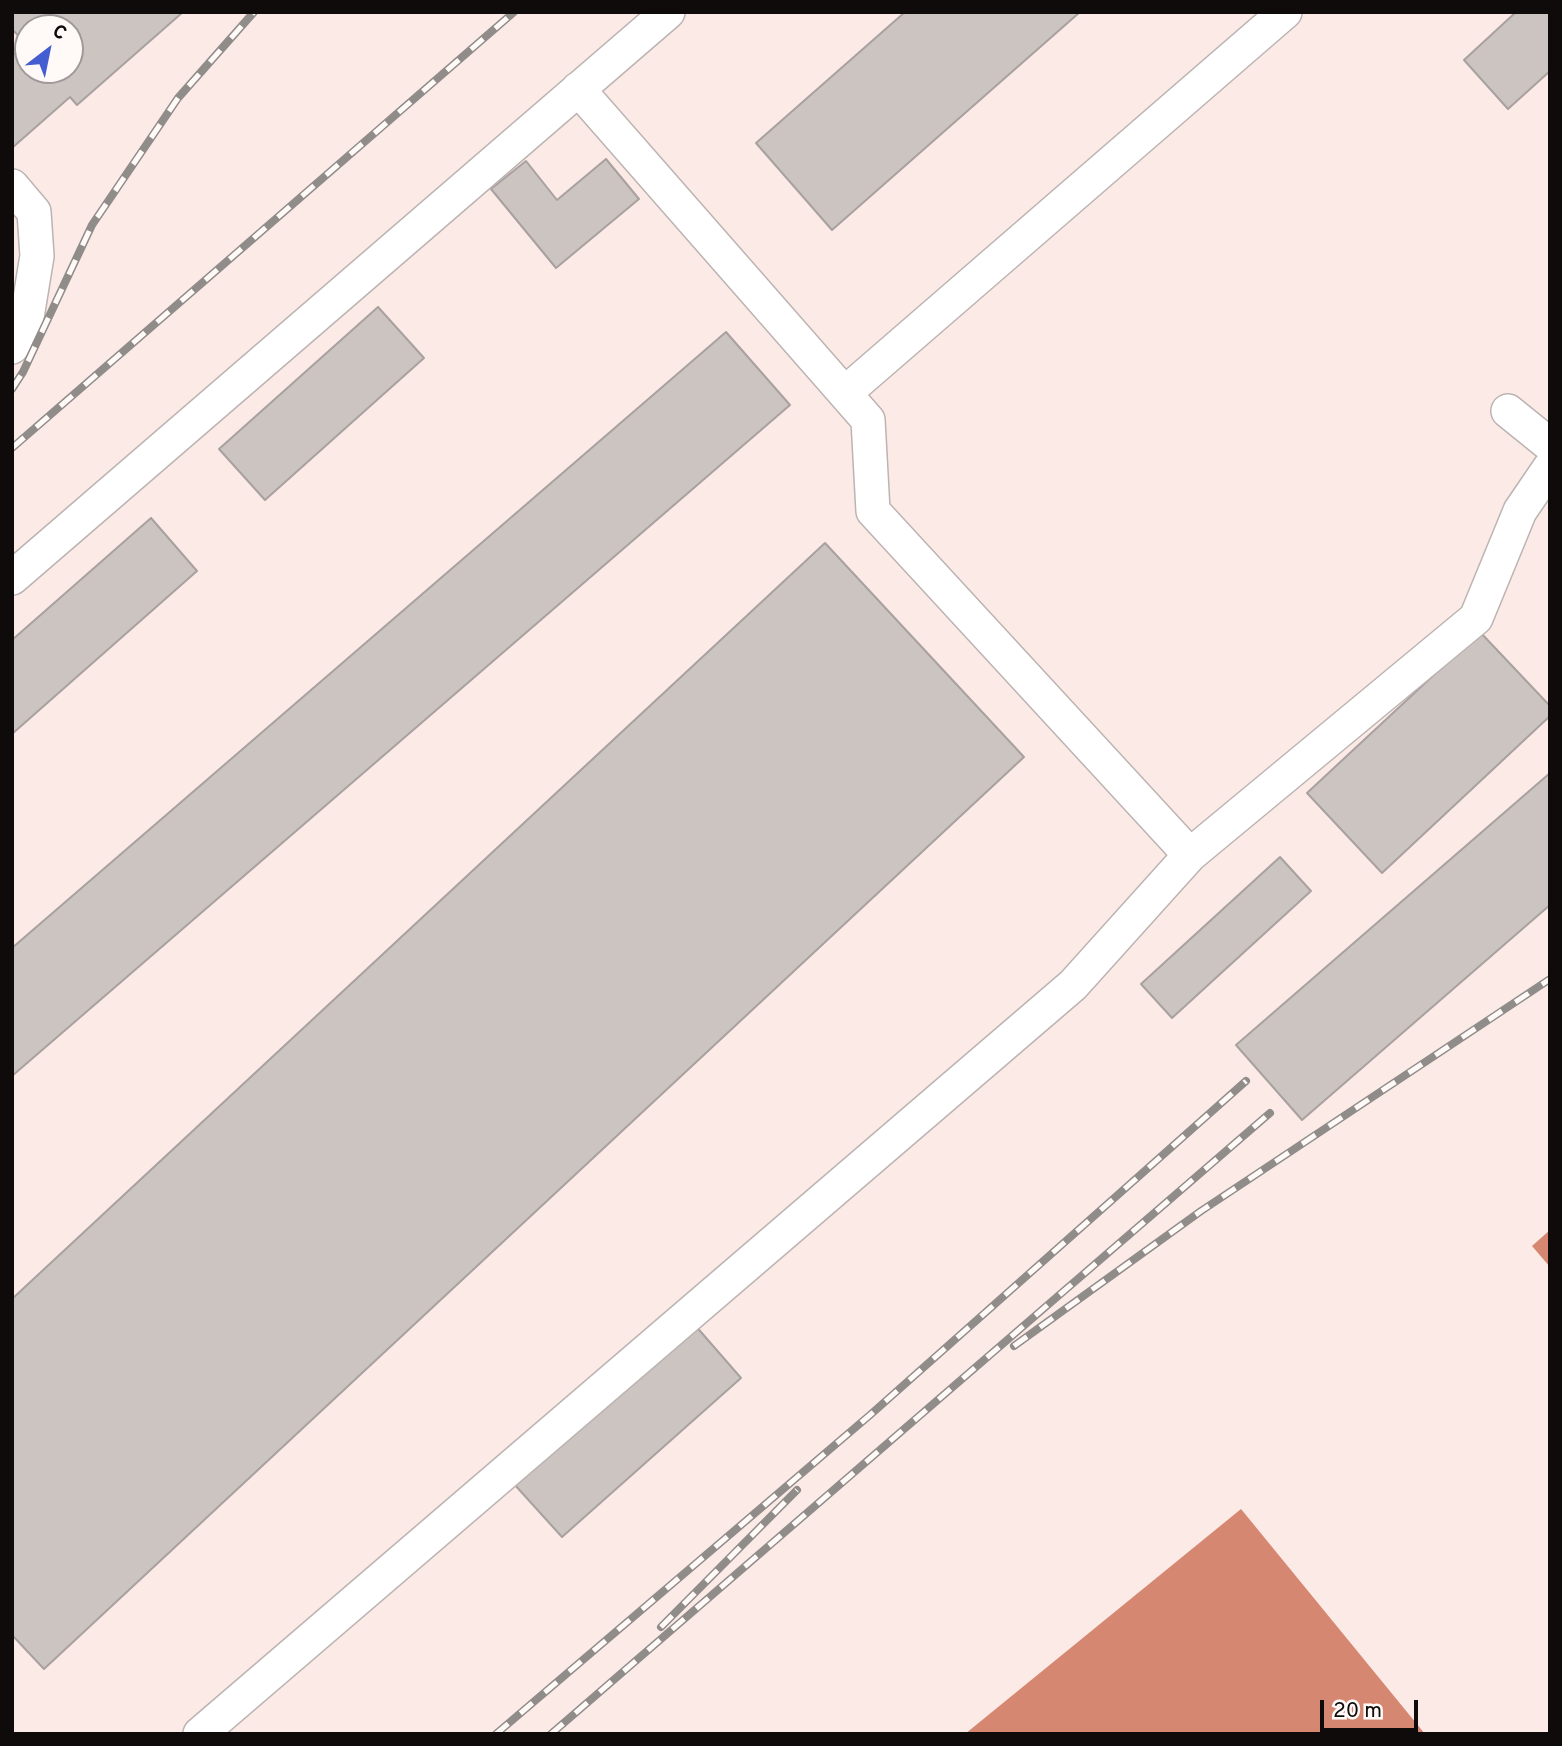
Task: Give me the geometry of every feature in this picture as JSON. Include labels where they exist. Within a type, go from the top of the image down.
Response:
[{"type":"lane","points":[[12,578],[668,12]]},
{"type":"lane","points":[[845,393],[1285,12]]},
{"type":"lane","points":[[579,89],[868,420],[873,511],[1190,855]]},
{"type":"lane","points":[[12,186],[34,212],[37,256],[27,317],[12,347]]},
{"type":"lane","points":[[1507,411],[1550,445]]},
{"type":"lane","points":[[200,1734],[1073,985],[1190,855],[1476,618],[1520,510],[1550,467]]},
{"type":"shaded area","points":[[12,12],[1550,12],[1550,1734],[12,1734]]},
{"type":"shaded area","points":[[1550,1230],[1550,1267],[1532,1246]]},
{"type":"shaded area","points":[[1241,1509],[1425,1734],[965,1734]]},
{"type":"building","points":[[12,12],[183,12],[77,105],[70,97],[12,148],[12,56],[14,54],[14,84],[84,84],[84,14],[14,14],[14,31]]},
{"type":"building","points":[[905,12],[1080,12],[832,230],[756,143]]},
{"type":"building","points":[[1516,12],[1550,12],[1550,71],[1508,109],[1464,60]]},
{"type":"building","points":[[606,159],[639,199],[556,268],[491,189],[526,161],[557,200]]},
{"type":"building","points":[[378,307],[424,358],[265,500],[219,449]]},
{"type":"building","points":[[726,332],[790,405],[12,1076],[12,948]]},
{"type":"building","points":[[151,518],[197,571],[12,734],[12,640]]},
{"type":"building","points":[[825,543],[1024,757],[44,1669],[12,1635],[12,1299]]},
{"type":"building","points":[[1480,632],[1550,706],[1550,716],[1382,873],[1307,793]]},
{"type":"building","points":[[1550,773],[1550,905],[1302,1120],[1236,1045]]},
{"type":"building","points":[[1280,857],[1311,891],[1172,1018],[1141,984]]},
{"type":"building","points":[[694,1324],[741,1378],[562,1537],[514,1484]]},
{"type":"railway","points":[[12,389],[23,372],[92,225],[178,98],[254,12]]},
{"type":"railway","points":[[12,448],[514,12]]},
{"type":"railway","points":[[1014,1346],[1201,1211],[1550,979]]},
{"type":"railway","points":[[496,1734],[870,1415],[1246,1081]]},
{"type":"railway","points":[[551,1734],[1270,1113]]},
{"type":"railway","points":[[661,1627],[797,1490]]}]
